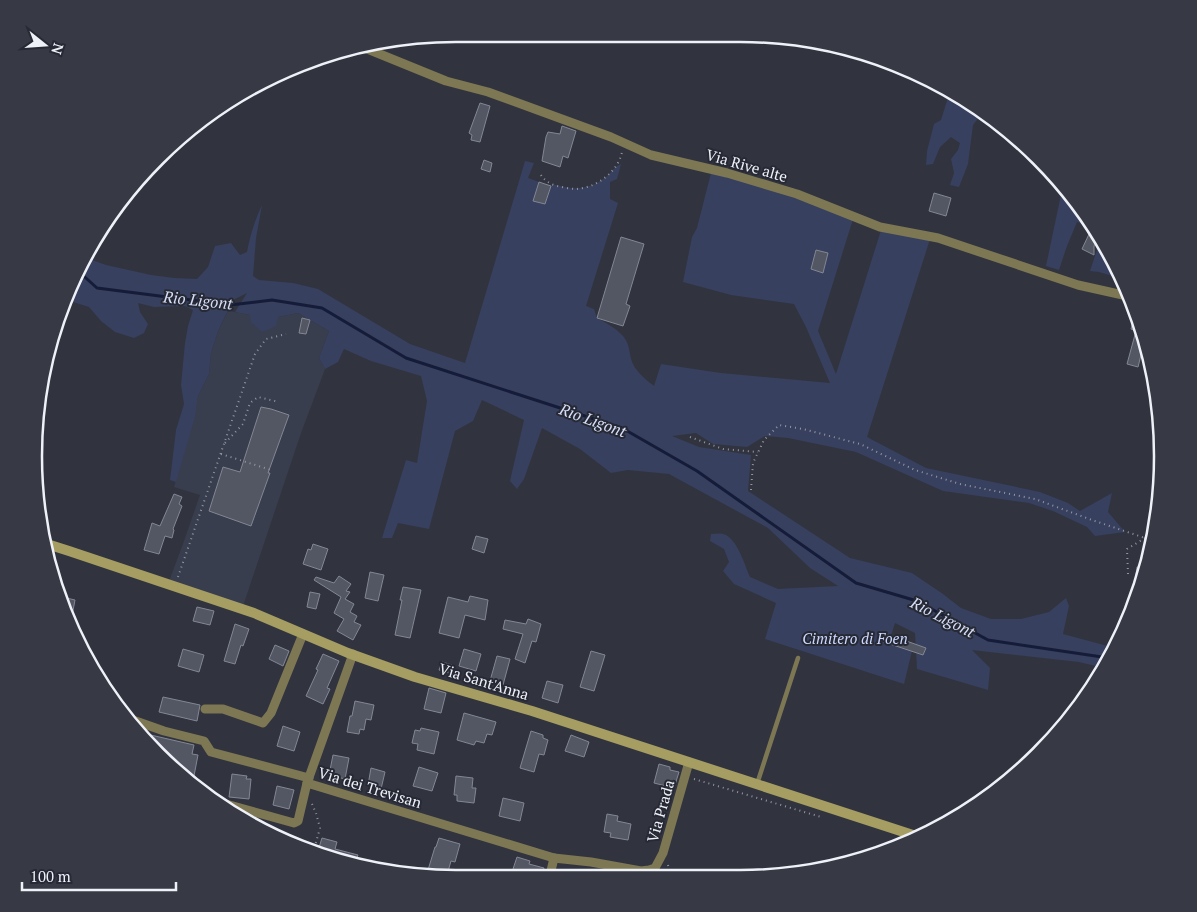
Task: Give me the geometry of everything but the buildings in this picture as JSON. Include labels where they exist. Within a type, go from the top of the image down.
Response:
[{"type":"main road","name":"Via Sant'Anna","points":[[52,546],[254,613],[353,654],[415,676],[541,714],[909,834]]},
{"type":"street","name":"Via Rive alte","points":[[372,51],[446,81],[488,92],[611,137],[651,155],[726,173],[797,194],[880,227],[938,238],[1078,285],[1122,295]]},
{"type":"street","points":[[205,709],[223,709],[263,723],[271,714],[303,634]]},
{"type":"street","name":"Via dei Trevisan","points":[[353,654],[307,784],[554,858]]},
{"type":"street","points":[[140,722],[204,741],[211,752],[307,784],[298,821],[294,823],[238,807]]},
{"type":"street","name":"Via Prada","points":[[649,870],[654,868],[663,854],[689,762]]},
{"type":"street","points":[[551,870],[554,858]]},
{"type":"street","name":"Via Prada","points":[[554,858],[635,870]]},
{"type":"lane","points":[[756,785],[798,658]]},
{"type":"path","points":[[540,175],[552,184],[575,189],[596,184],[617,165],[622,154],[622,142]]},
{"type":"path","points":[[175,586],[255,354],[266,339],[286,334]]},
{"type":"path","points":[[224,445],[243,424],[250,403],[258,397],[280,402]]},
{"type":"path","points":[[751,490],[753,463],[764,440],[779,425],[803,429],[860,444],[915,470],[960,484],[1036,499],[1145,538]]},
{"type":"path","points":[[690,437],[724,449],[758,452]]},
{"type":"path","points":[[221,454],[271,470]]},
{"type":"path","points":[[1128,574],[1127,549],[1145,538]]},
{"type":"path","points":[[685,776],[825,818]]},
{"type":"path","points":[[307,784],[320,828],[315,845]]},
{"type":"path","points":[[889,842],[893,829]]},
{"type":"shaded area","points":[[228,311],[278,317],[298,313],[329,331],[319,358],[325,369],[301,433],[242,609],[168,584],[200,495],[174,487],[194,419],[198,396],[209,374],[211,353],[218,331]]},
{"type":"green space","points":[[948,98],[979,118],[973,125],[968,164],[959,187],[950,185],[954,173],[951,159],[958,150],[960,143],[951,137],[940,147],[933,164],[926,165],[927,151],[934,124],[941,120]]},
{"type":"green space","name":"Cimitero di Foen","points":[[525,161],[534,163],[528,178],[539,182],[533,200],[545,204],[552,184],[574,188],[587,187],[599,182],[621,164],[617,179],[610,182],[610,199],[618,203],[586,306],[594,309],[597,318],[623,336],[628,344],[631,359],[637,371],[654,386],[661,364],[721,373],[830,383],[794,304],[731,295],[683,282],[692,237],[697,228],[712,169],[854,216],[818,331],[836,374],[882,227],[931,236],[867,437],[926,468],[1040,492],[1068,503],[1080,511],[1112,493],[1108,512],[1125,532],[1095,536],[1087,527],[1053,511],[1029,503],[943,491],[856,452],[788,438],[765,436],[747,447],[713,444],[696,433],[672,436],[699,447],[751,455],[748,491],[850,558],[912,573],[961,608],[991,619],[1021,619],[1049,612],[1066,598],[1069,606],[1063,634],[1108,646],[1097,666],[1079,662],[972,650],[990,668],[988,690],[917,669],[915,633],[895,623],[891,636],[912,651],[904,684],[765,639],[776,603],[734,584],[723,571],[729,562],[724,549],[710,541],[711,534],[728,536],[743,559],[750,577],[778,589],[838,586],[810,568],[768,528],[669,474],[628,470],[611,473],[580,449],[542,428],[524,479],[517,489],[510,481],[524,420],[482,400],[473,421],[455,431],[429,529],[398,523],[392,538],[382,538],[406,460],[417,463],[427,401],[421,376],[371,361],[344,349],[338,362],[325,369],[319,358],[329,331],[298,313],[278,317],[276,326],[262,332],[251,322],[250,315],[235,312],[247,293],[233,300],[218,331],[211,353],[209,374],[198,396],[195,417],[176,482],[170,480],[176,430],[184,404],[181,385],[185,343],[193,310],[185,306],[154,307],[138,303],[140,312],[148,324],[144,333],[134,338],[115,332],[101,321],[89,307],[72,302],[92,260],[151,275],[197,279],[208,267],[215,246],[231,243],[240,255],[247,252],[253,228],[262,205],[256,238],[253,276],[259,280],[293,283],[318,289],[410,344],[465,363]]},
{"type":"green space","points":[[1061,194],[1083,224],[1077,222],[1059,270],[1046,266]]},
{"type":"green space","points":[[1098,247],[1113,276],[1090,271]]},
{"type":"waterway","name":"Rio Ligont","points":[[84,276],[97,288],[230,305],[272,300],[322,308],[406,358],[622,428],[697,471],[856,583],[917,601],[988,640],[1102,657]]}]
